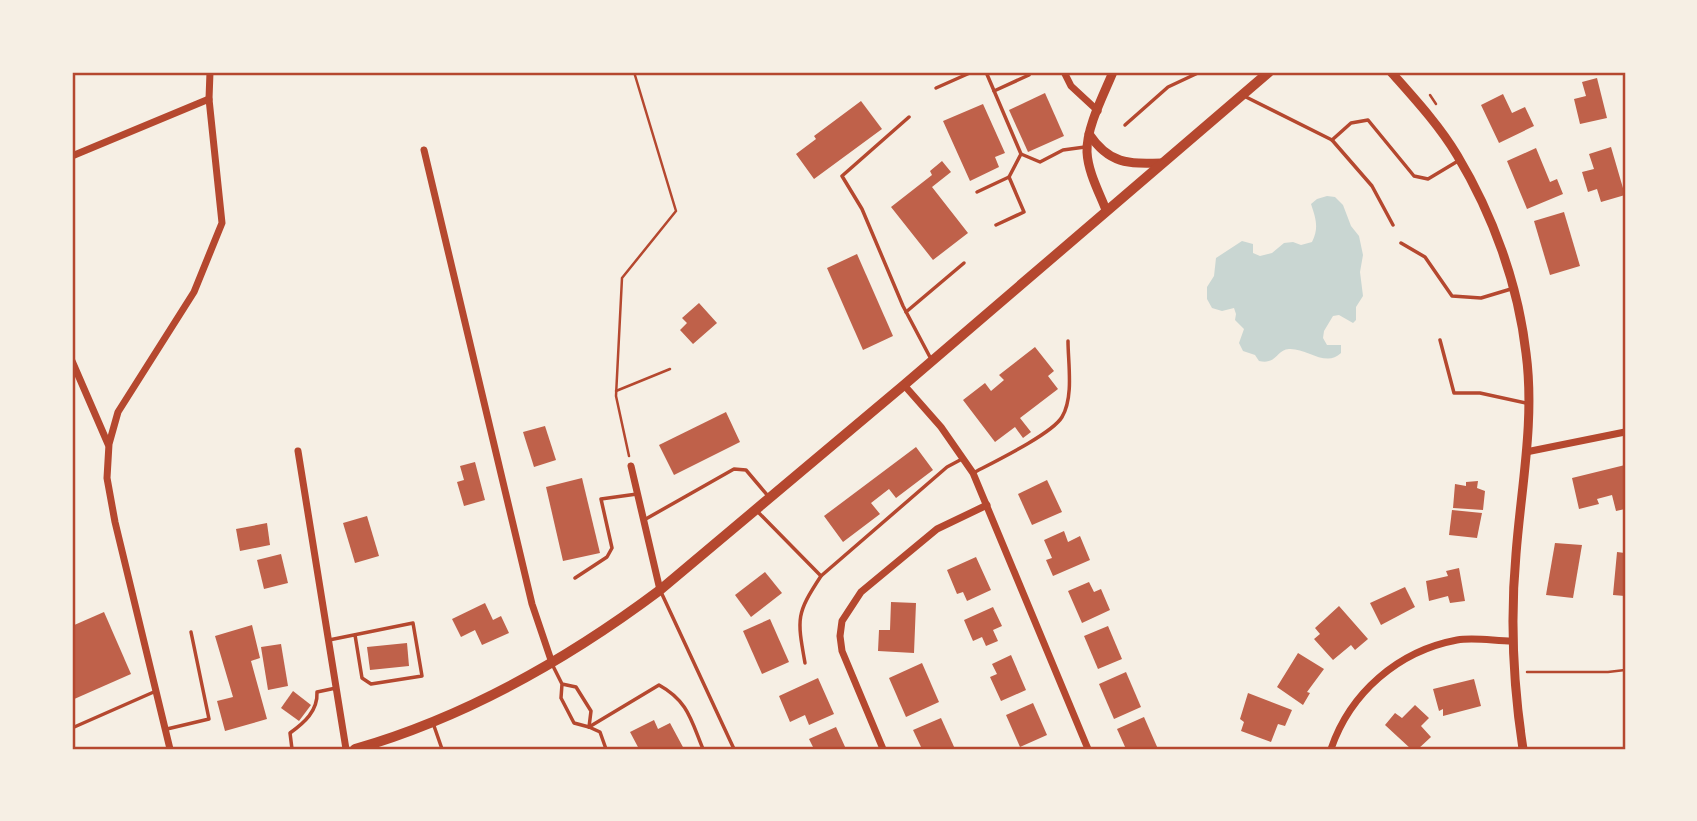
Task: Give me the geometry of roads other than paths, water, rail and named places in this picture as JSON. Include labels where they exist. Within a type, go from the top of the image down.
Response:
[{"type":"main road","points":[[355,749],[432,721],[487,697],[552,663],[601,633],[660,590],[1269,72]]},
{"type":"street","points":[[170,749],[115,522],[107,478],[109,444],[118,412],[194,292],[222,223],[209,99],[210,72]]},
{"type":"street","points":[[1064,72],[1071,86],[1098,111]]},
{"type":"street","points":[[1106,210],[1089,166],[1087,147],[1089,134],[1112,72]]},
{"type":"street","points":[[1391,72],[1431,119],[1459,159],[1494,229],[1514,288],[1527,354],[1526,452],[1514,577],[1512,642],[1523,749]]},
{"type":"street","points":[[72,156],[209,99]]},
{"type":"street","points":[[1089,134],[1098,148],[1114,159],[1133,164],[1161,163]]},
{"type":"street","points":[[424,150],[533,604],[552,663]]},
{"type":"street","points":[[72,361],[109,444]]},
{"type":"street","points":[[904,385],[941,426],[973,473],[1088,749]]},
{"type":"street","points":[[1526,452],[1625,432]]},
{"type":"street","points":[[298,452],[346,749]]},
{"type":"street","points":[[631,466],[660,590]]},
{"type":"street","points":[[883,749],[842,651],[839,636],[842,621],[861,592],[937,529],[987,505]]},
{"type":"street","points":[[1331,749],[1337,731],[1356,701],[1382,673],[1416,652],[1459,639],[1512,642]]},
{"type":"lane","points":[[936,88],[972,72]]},
{"type":"lane","points":[[986,72],[1021,154],[1040,162],[1063,150],[1087,147]]},
{"type":"lane","points":[[1125,125],[1168,87],[1200,72]]},
{"type":"lane","points":[[994,91],[1029,75]]},
{"type":"lane","points":[[1242,95],[1332,140],[1372,186],[1392,225]]},
{"type":"lane","points":[[909,117],[842,176],[862,209],[906,312],[932,361]]},
{"type":"lane","points":[[1332,140],[1351,123],[1368,120],[1415,176],[1428,179],[1459,159]]},
{"type":"lane","points":[[976,192],[1009,177],[1021,154]]},
{"type":"lane","points":[[996,225],[1024,212],[1009,177]]},
{"type":"lane","points":[[1401,243],[1425,257],[1452,296],[1480,298],[1514,288]]},
{"type":"lane","points":[[906,312],[964,263]]},
{"type":"lane","points":[[1440,340],[1454,393],[1480,393],[1528,404]]},
{"type":"lane","points":[[973,473],[1031,442],[1062,418],[1069,396],[1068,341]]},
{"type":"lane","points":[[805,663],[799,629],[803,604],[821,576],[947,467],[964,458]]},
{"type":"lane","points":[[644,520],[734,469],[746,470],[770,498]]},
{"type":"lane","points":[[575,578],[607,557],[612,548],[601,499],[638,494]]},
{"type":"lane","points":[[755,510],[821,576]]},
{"type":"lane","points":[[660,590],[734,749]]},
{"type":"lane","points":[[329,640],[413,623],[422,676],[371,684],[366,682],[362,678],[355,635]]},
{"type":"lane","points":[[165,730],[209,719],[191,632]]},
{"type":"lane","points":[[552,663],[562,684],[561,698],[574,723],[600,732],[606,749]]},
{"type":"lane","points":[[562,684],[576,687],[591,711],[589,727]]},
{"type":"lane","points":[[589,727],[659,685],[676,695],[688,713],[703,749]]},
{"type":"lane","points":[[292,749],[290,733],[304,722],[318,702],[317,692],[337,688]]},
{"type":"lane","points":[[72,728],[156,691]]},
{"type":"lane","points":[[432,721],[442,749]]}]
